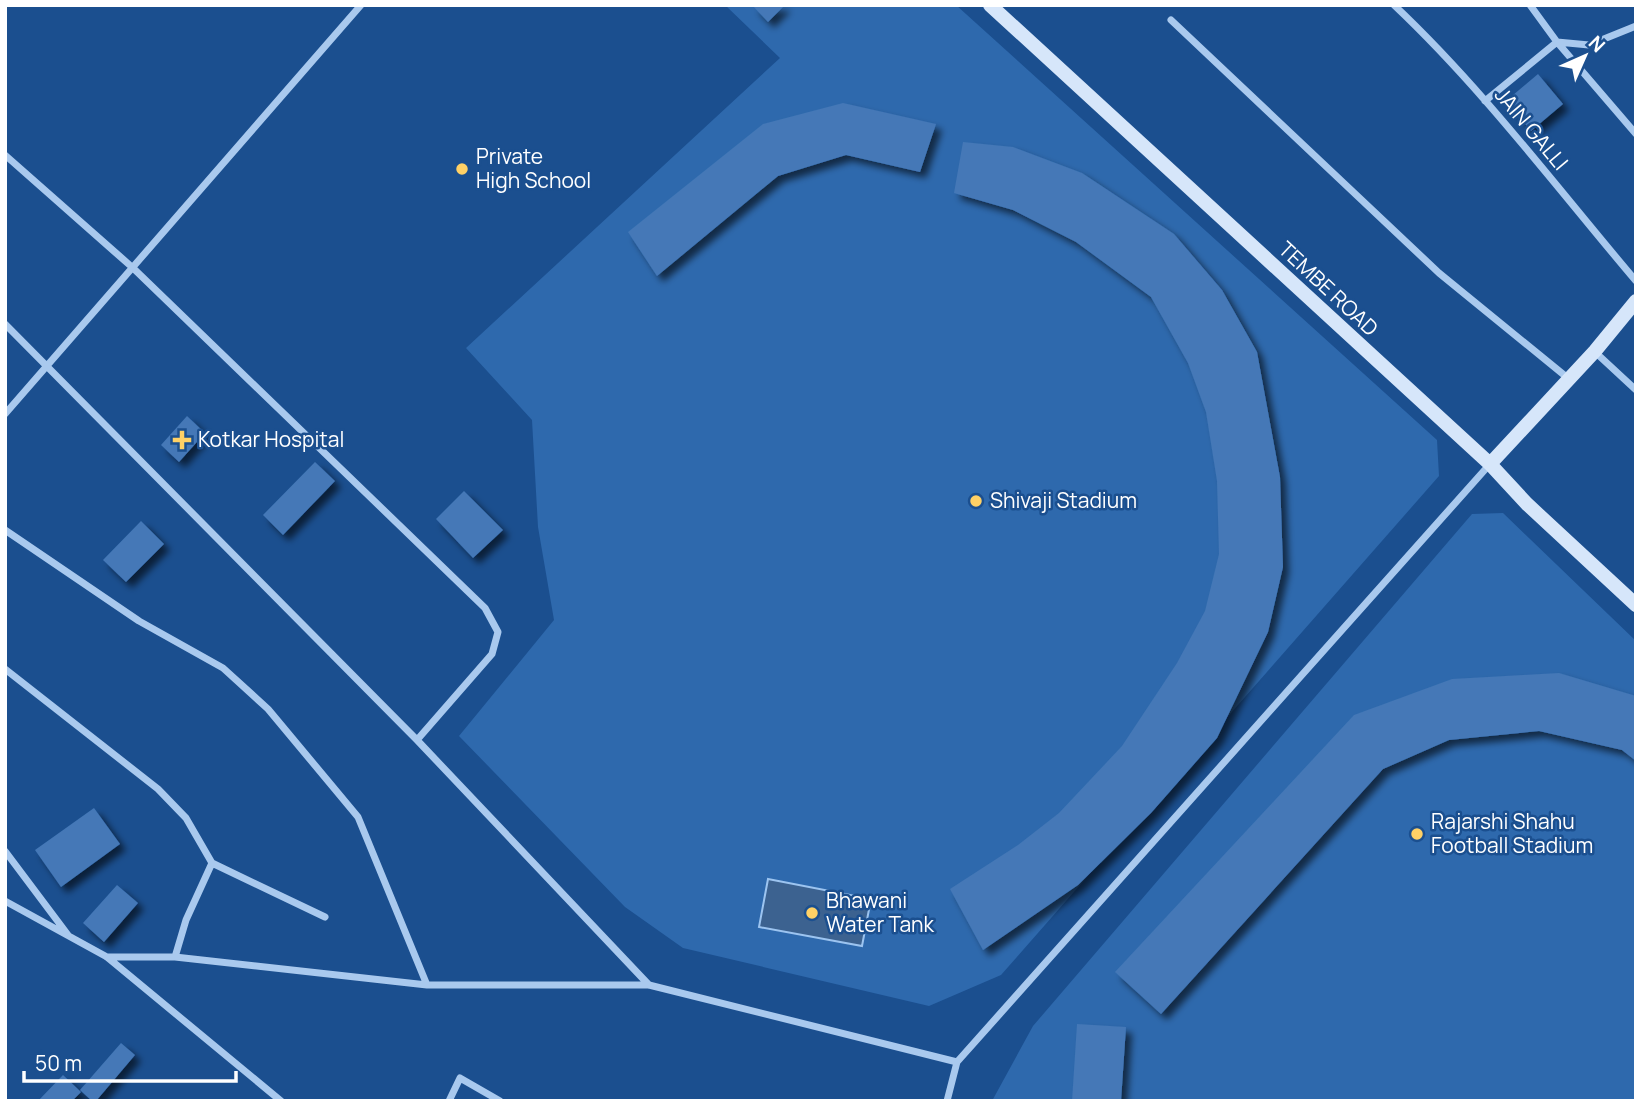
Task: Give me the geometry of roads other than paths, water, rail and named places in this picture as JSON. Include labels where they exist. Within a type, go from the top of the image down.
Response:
[{"type":"street","points":[[5,414],[361,5]]},
{"type":"street","name":"TEMBE ROAD","points":[[990,5],[1490,464],[1527,505],[1636,605]]},
{"type":"street","name":"JAIN GALLI","points":[[1394,5],[1426,35],[1485,101],[1636,281]]},
{"type":"street","points":[[1530,5],[1557,42],[1636,134]]},
{"type":"street","points":[[1171,20],[1439,273],[1569,379]]},
{"type":"street","points":[[1485,101],[1557,42],[1589,45],[1636,26]]},
{"type":"street","points":[[5,155],[133,268],[485,608],[498,632],[492,654],[416,740]]},
{"type":"street","points":[[947,1101],[957,1062],[1490,464],[1595,351],[1636,301]]},
{"type":"street","points":[[5,324],[416,740],[649,985]]},
{"type":"street","points":[[1595,351],[1636,390]]},
{"type":"street","points":[[5,530],[139,621],[223,668],[268,709],[358,817],[402,931],[427,985]]},
{"type":"street","points":[[5,669],[158,789],[186,818],[212,863],[325,917]]},
{"type":"street","points":[[5,851],[71,938]]},
{"type":"street","points":[[175,957],[186,920],[212,863]]},
{"type":"street","points":[[5,901],[107,957],[281,1101]]},
{"type":"street","points":[[107,957],[175,957],[427,985],[649,985],[957,1062]]},
{"type":"street","points":[[449,1101],[460,1078],[500,1101]]},
{"type":"place","name":"Private High School","points":[[462,169]]},
{"type":"place","name":"Kotkar Hospital","points":[[182,440]]},
{"type":"place","name":"Shivaji Stadium","points":[[976,501]]},
{"type":"place","name":"Rajarshi Shahu Football Stadium","points":[[1417,834]]},
{"type":"place","name":"Bhawani Water Tank","points":[[812,913]]}]
